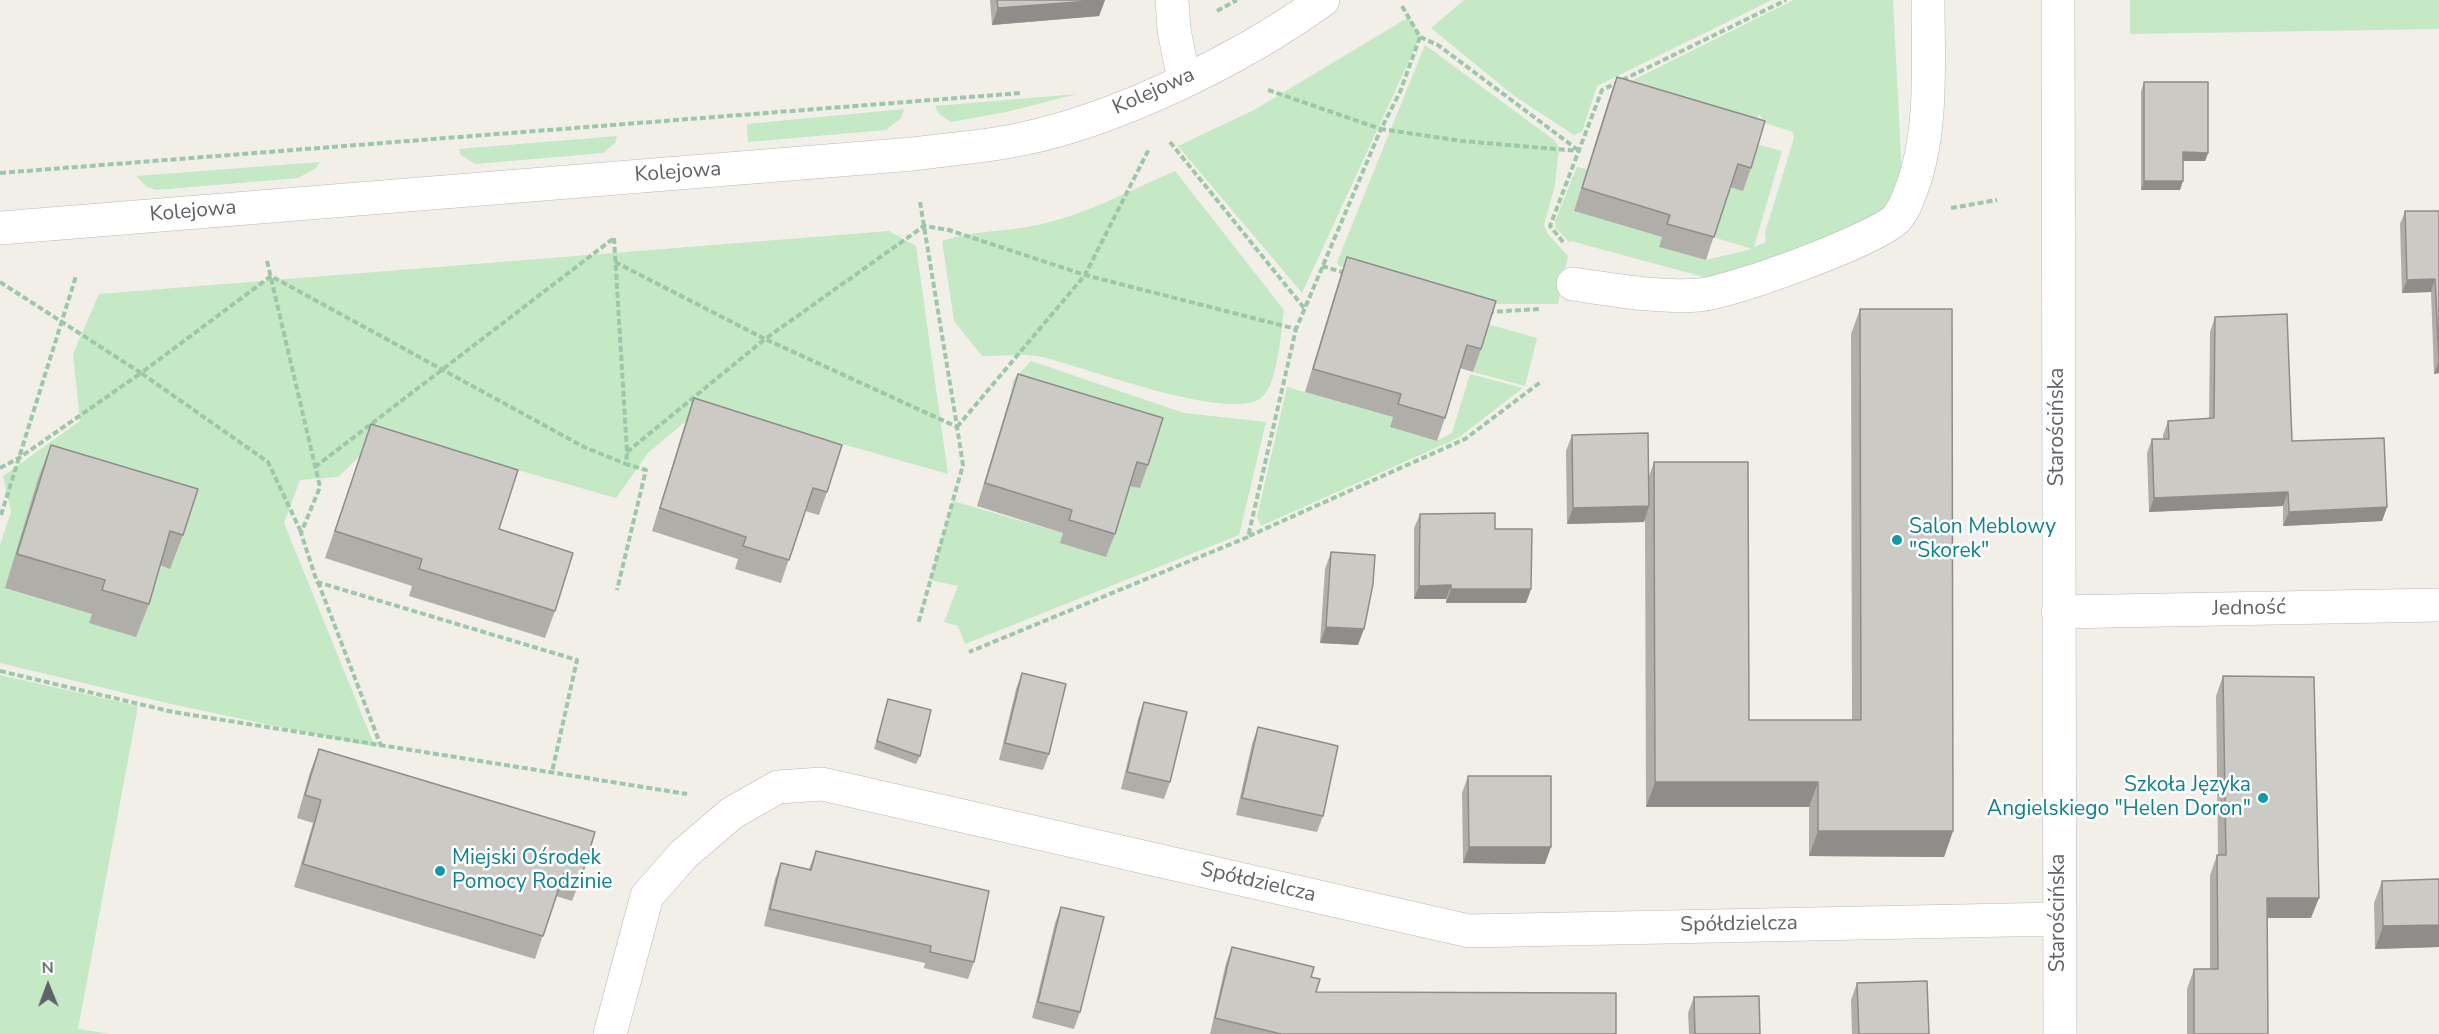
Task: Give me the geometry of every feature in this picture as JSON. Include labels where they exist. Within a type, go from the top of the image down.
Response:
[{"type":"street","points":[[1172,0],[1174,30],[1184,80]]},
{"type":"street","name":"Kolejowa","points":[[0,228],[913,154],[1022,139],[1116,111],[1184,80],[1285,28],[1323,0]]},
{"type":"street","points":[[1573,284],[1663,296],[1702,295],[1749,283],[1838,249],[1883,228],[1897,218],[1908,198],[1921,156],[1928,62],[1928,0]]},
{"type":"street","name":"Starościńska","points":[[2058,0],[2060,1034]]},
{"type":"street","name":"Jedność","points":[[2058,612],[2439,605]]},
{"type":"street","name":"Spółdzielcza","points":[[610,1034],[647,896],[684,854],[732,813],[778,787],[789,786],[822,784],[1468,931],[2059,920]]},
{"type":"path","points":[[1216,12],[1237,0]]},
{"type":"path","points":[[1569,250],[1550,226],[1602,90],[1786,0]]},
{"type":"path","points":[[1402,6],[1420,37],[1438,45],[1579,151]]},
{"type":"path","points":[[1248,537],[1296,329],[1381,129],[1400,92],[1420,37]]},
{"type":"path","points":[[1268,90],[1381,129],[1462,141],[1579,151]]},
{"type":"path","points":[[0,173],[1031,92]]},
{"type":"path","points":[[1170,142],[1305,309]]},
{"type":"path","points":[[957,427],[1085,276],[1149,149]]},
{"type":"path","points":[[918,624],[963,465],[920,202]]},
{"type":"path","points":[[627,452],[765,339],[924,226],[949,230],[1085,276],[1296,329]]},
{"type":"path","points":[[315,467],[614,238],[626,464]]},
{"type":"path","points":[[267,261],[320,487],[302,532]]},
{"type":"path","points":[[615,262],[765,339],[957,427]]},
{"type":"path","points":[[1323,266],[1355,276]]},
{"type":"path","points":[[0,515],[76,276]]},
{"type":"path","points":[[0,468],[19,458],[141,373],[271,276]]},
{"type":"path","points":[[271,276],[584,447],[646,470],[617,590]]},
{"type":"path","points":[[0,282],[141,373],[268,462],[302,532],[317,582],[381,746]]},
{"type":"path","points":[[1476,312],[1546,309]]},
{"type":"path","points":[[969,652],[1248,537],[1465,439],[1542,381]]},
{"type":"path","points":[[317,582],[577,660],[552,772]]},
{"type":"green space","points":[[1464,0],[1772,0],[1597,86],[1582,132],[1574,135],[1513,95],[1431,28]]},
{"type":"green space","points":[[1794,0],[1893,0],[1902,178],[1884,208],[1861,222],[1758,268],[1711,279],[1571,241],[1570,243],[1556,228],[1555,221],[1577,167],[1587,169],[1574,211],[1662,237],[1659,247],[1706,260],[1752,249],[1713,237],[1729,187],[1756,144],[1782,151],[1754,247],[1766,242],[1765,233],[1794,138],[1793,132],[1765,123],[1759,114],[1751,142],[1613,90]]},
{"type":"green space","points":[[2130,0],[2439,0],[2439,29],[2130,34]]},
{"type":"green space","points":[[1409,17],[1420,37],[1302,293],[1178,146],[1254,110]]},
{"type":"green space","points":[[1425,45],[1554,140],[1559,147],[1555,185],[1544,225],[1547,233],[1568,256],[1558,304],[1474,304],[1339,266],[1337,262]]},
{"type":"green space","points":[[1077,94],[1006,112],[951,122],[939,114],[935,106]]},
{"type":"green space","points":[[904,109],[901,118],[886,130],[748,142],[747,124]]},
{"type":"green space","points":[[617,136],[615,143],[603,153],[475,164],[461,155],[459,149]]},
{"type":"green space","points":[[320,162],[316,168],[298,178],[156,190],[147,187],[136,176]]},
{"type":"green space","points":[[1175,171],[1284,310],[1272,381],[1262,397],[1246,403],[1190,399],[1042,357],[982,356],[954,321],[942,241],[954,237],[1056,221],[1090,209]]},
{"type":"green space","points":[[889,231],[916,246],[948,474],[705,405],[648,453],[616,498],[385,432],[338,477],[300,480],[284,523],[375,747],[171,704],[0,663],[0,545],[11,512],[3,476],[80,421],[73,354],[99,294]]},
{"type":"green space","points":[[1487,324],[1537,338],[1525,386],[1473,372]]},
{"type":"green space","points":[[1031,361],[1184,413],[1266,422],[1239,535],[965,644],[958,626],[944,622],[958,586],[930,580],[953,501],[1063,533],[1061,543],[1129,485],[1140,488],[1155,441],[1010,397],[1013,380]]},
{"type":"green space","points":[[1470,374],[1523,388],[1458,438],[1261,526],[1257,517],[1287,387],[1393,417],[1390,427],[1437,441],[1452,433]]},
{"type":"green space","points":[[0,675],[138,706],[78,1029],[111,1034],[0,1034]]},
{"type":"building","points":[[997,0],[1103,0],[998,8]]},
{"type":"building","points":[[1617,77],[1765,121],[1751,168],[1738,164],[1714,237],[1667,224],[1670,215],[1582,188]]},
{"type":"building","points":[[2144,82],[2208,82],[2208,153],[2183,152],[2183,181],[2144,181]]},
{"type":"building","points":[[2405,211],[2439,211],[2439,361],[2435,279],[2407,280]]},
{"type":"building","points":[[1347,257],[1496,301],[1481,349],[1467,345],[1445,418],[1398,404],[1401,394],[1313,369]]},
{"type":"building","points":[[1860,309],[1952,309],[1953,831],[1818,831],[1818,782],[1655,782],[1654,462],[1748,462],[1749,720],[1861,720]]},
{"type":"building","points":[[2287,314],[2292,441],[2384,438],[2387,507],[2289,512],[2288,492],[2154,498],[2152,439],[2169,439],[2168,421],[2214,418],[2215,317]]},
{"type":"building","points":[[1018,374],[1163,418],[1148,465],[1137,462],[1115,534],[1069,520],[1072,510],[985,483]]},
{"type":"building","points":[[694,398],[842,445],[827,492],[813,488],[789,560],[743,546],[746,537],[660,508]]},
{"type":"building","points":[[371,424],[518,470],[499,529],[573,553],[555,611],[419,569],[422,559],[335,531]]},
{"type":"building","points":[[1648,433],[1649,506],[1573,508],[1572,435]]},
{"type":"building","points":[[51,445],[198,489],[183,535],[170,531],[149,604],[102,590],[105,580],[17,554]]},
{"type":"building","points":[[1495,513],[1495,529],[1532,529],[1531,589],[1451,589],[1451,585],[1419,586],[1420,514]]},
{"type":"building","points":[[1331,552],[1375,555],[1373,584],[1364,629],[1326,627]]},
{"type":"building","points":[[1022,673],[1066,684],[1049,754],[1005,743]]},
{"type":"building","name":"Szkoła Języka Angielskiego \"Helen Doron\"","points":[[2223,676],[2314,677],[2319,898],[2267,898],[2268,1034],[2194,1034],[2194,969],[2218,969],[2217,855],[2226,855]]},
{"type":"building","points":[[888,699],[931,710],[920,756],[877,741]]},
{"type":"building","points":[[1144,702],[1187,712],[1170,782],[1127,772]]},
{"type":"building","points":[[1258,727],[1338,746],[1323,816],[1242,798]]},
{"type":"building","name":"Miejski Ośrodek Pomocy Rodzinie","points":[[319,749],[595,832],[581,878],[564,873],[543,936],[303,864],[321,800],[305,795]]},
{"type":"building","points":[[1468,776],[1551,776],[1551,847],[1469,847]]},
{"type":"building","points":[[816,851],[989,891],[974,962],[930,952],[931,946],[770,909],[781,863],[811,870]]},
{"type":"building","points":[[2439,879],[2439,925],[2383,926],[2382,881]]},
{"type":"building","points":[[1061,907],[1104,917],[1080,1012],[1038,1002]]},
{"type":"building","points":[[1232,947],[1314,967],[1311,977],[1320,979],[1316,992],[1616,993],[1616,1034],[1281,1034],[1215,1018]]},
{"type":"building","points":[[1927,981],[1929,1034],[1859,1034],[1857,983]]},
{"type":"building","points":[[1759,996],[1760,1034],[1695,1034],[1694,997]]},
{"type":"place","name":"Salon Meblowy \"Skorek\"","points":[[1897,540]]},
{"type":"place","name":"Szkoła Języka Angielskiego \"Helen Doron\"","points":[[2263,798]]},
{"type":"place","name":"Miejski Ośrodek Pomocy Rodzinie","points":[[440,871]]}]
